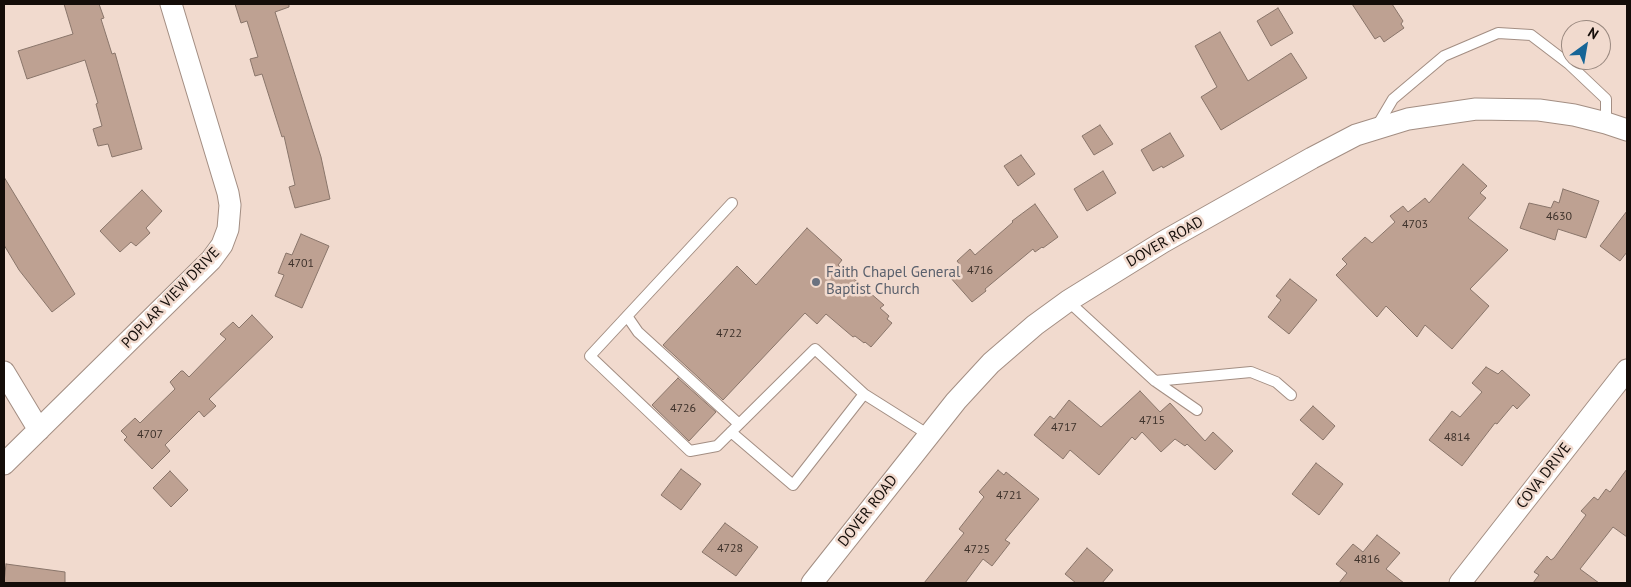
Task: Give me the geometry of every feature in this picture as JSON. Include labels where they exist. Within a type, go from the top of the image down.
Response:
[{"type":"street","name":"POPLAR VIEW DRIVE","points":[[4,464],[212,260],[222,245],[228,228],[230,205],[228,193],[171,4]]},
{"type":"street","name":"DOVER ROAD","points":[[812,583],[956,401],[991,363],[1035,325],[1068,301],[1163,242],[1312,158],[1356,136],[1408,118],[1476,109],[1539,110],[1606,122],[1627,130]]},
{"type":"street","name":"COVA DRIVE","points":[[1460,583],[1627,370]]},
{"type":"street","points":[[4,372],[38,430]]},
{"type":"lane","points":[[1376,129],[1393,99],[1444,56],[1498,33],[1531,36],[1569,64],[1606,100],[1606,122]]},
{"type":"lane","points":[[732,203],[590,356],[690,451],[717,446],[815,349],[864,394],[929,435]]},
{"type":"lane","points":[[1068,301],[1154,381],[1197,410]]},
{"type":"lane","points":[[627,316],[638,332],[739,424]]},
{"type":"lane","points":[[1154,381],[1251,372],[1276,382],[1291,395]]},
{"type":"lane","points":[[731,432],[793,485],[864,394]]},
{"type":"building","points":[[64,4],[99,4],[104,18],[101,19],[112,54],[115,53],[142,149],[112,157],[108,144],[98,146],[93,129],[102,126],[96,104],[98,103],[85,60],[27,79],[18,51],[73,34]]},
{"type":"building","points":[[235,4],[289,4],[289,7],[275,12],[321,157],[330,199],[295,208],[289,187],[295,185],[284,136],[282,137],[262,74],[255,76],[250,59],[258,57],[247,21],[241,23]]},
{"type":"building","points":[[1352,4],[1392,4],[1403,21],[1401,24],[1404,28],[1384,42],[1380,36],[1375,39]]},
{"type":"building","points":[[1278,8],[1293,33],[1271,46],[1257,21]]},
{"type":"building","points":[[1220,32],[1248,81],[1291,53],[1307,78],[1221,130],[1201,97],[1217,87],[1195,46]]},
{"type":"building","points":[[1100,125],[1113,144],[1094,155],[1082,136]]},
{"type":"building","points":[[1170,133],[1184,156],[1163,168],[1162,166],[1153,171],[1141,150]]},
{"type":"building","points":[[1021,155],[1035,174],[1018,186],[1004,166]]},
{"type":"building","points":[[1463,164],[1487,186],[1480,193],[1486,198],[1468,218],[1508,250],[1470,289],[1489,306],[1452,349],[1425,325],[1417,337],[1386,306],[1377,317],[1336,275],[1347,264],[1342,259],[1365,237],[1372,243],[1395,222],[1390,216],[1403,206],[1408,212],[1425,198],[1429,203]]},
{"type":"building","points":[[1103,171],[1116,193],[1087,211],[1074,189]]},
{"type":"building","points":[[4,177],[75,294],[52,312],[19,270],[4,245]]},
{"type":"building","points":[[1563,189],[1599,201],[1586,238],[1558,229],[1555,240],[1520,228],[1529,203],[1551,208],[1554,201],[1559,203]]},
{"type":"building","points":[[142,190],[162,211],[146,228],[150,233],[136,246],[131,242],[120,252],[100,231]]},
{"type":"building","points":[[1035,204],[1058,237],[1035,252],[1033,249],[972,302],[949,276],[961,266],[957,261],[970,249],[975,255],[1012,221]]},
{"type":"building","points":[[1627,211],[1627,252],[1620,261],[1600,246]]},
{"type":"building","points":[[807,228],[842,260],[838,265],[884,305],[880,308],[889,316],[887,319],[892,323],[871,347],[855,336],[853,337],[826,314],[817,324],[805,313],[723,400],[663,345],[737,266],[756,285]]},
{"type":"building","points":[[301,234],[329,246],[302,308],[275,296],[284,275],[278,273],[286,253],[292,255]]},
{"type":"building","points":[[1290,279],[1317,300],[1289,334],[1268,317],[1281,300],[1276,296]]},
{"type":"building","points":[[252,315],[273,337],[209,399],[216,406],[204,417],[199,411],[165,445],[170,451],[152,469],[124,440],[127,437],[121,431],[135,418],[140,423],[175,389],[170,382],[181,371],[189,377],[226,339],[220,334],[233,322],[239,328]]},
{"type":"building","points":[[1486,367],[1498,374],[1502,370],[1530,395],[1517,409],[1513,405],[1497,424],[1495,423],[1462,466],[1429,440],[1452,411],[1460,417],[1482,392],[1472,383]]},
{"type":"building","points":[[678,378],[716,412],[689,441],[652,405]]},
{"type":"building","points":[[1140,391],[1160,412],[1170,403],[1205,441],[1213,432],[1233,451],[1215,470],[1187,444],[1185,446],[1175,439],[1161,452],[1142,432],[1135,440],[1132,437],[1099,475],[1070,450],[1063,459],[1034,435],[1050,416],[1054,419],[1069,400],[1101,427]]},
{"type":"building","points":[[1313,406],[1335,426],[1323,440],[1300,420]]},
{"type":"building","points":[[1316,463],[1343,484],[1319,515],[1292,494]]},
{"type":"building","points":[[681,469],[701,484],[681,510],[661,495]]},
{"type":"building","points":[[1627,469],[1627,537],[1613,527],[1580,569],[1599,583],[1533,583],[1539,575],[1534,572],[1547,556],[1551,560],[1554,558],[1586,515],[1581,511],[1594,497],[1598,500],[1606,489],[1610,492]]},
{"type":"building","points":[[998,470],[1004,475],[1006,472],[1039,499],[1005,540],[1010,543],[992,566],[983,559],[965,583],[924,583],[964,533],[959,529],[984,497],[979,492]]},
{"type":"building","points":[[170,471],[188,490],[171,507],[153,488]]},
{"type":"building","points":[[725,523],[758,547],[736,576],[702,552]]},
{"type":"building","points":[[1377,535],[1400,553],[1386,569],[1404,583],[1339,583],[1347,573],[1336,564],[1353,544],[1363,552]]},
{"type":"building","points":[[1087,548],[1113,570],[1102,583],[1076,583],[1065,574]]},
{"type":"building","points":[[6,564],[65,572],[65,583],[4,583]]},
{"type":"place","name":"Faith Chapel General Baptist Church","points":[[816,282]]}]
